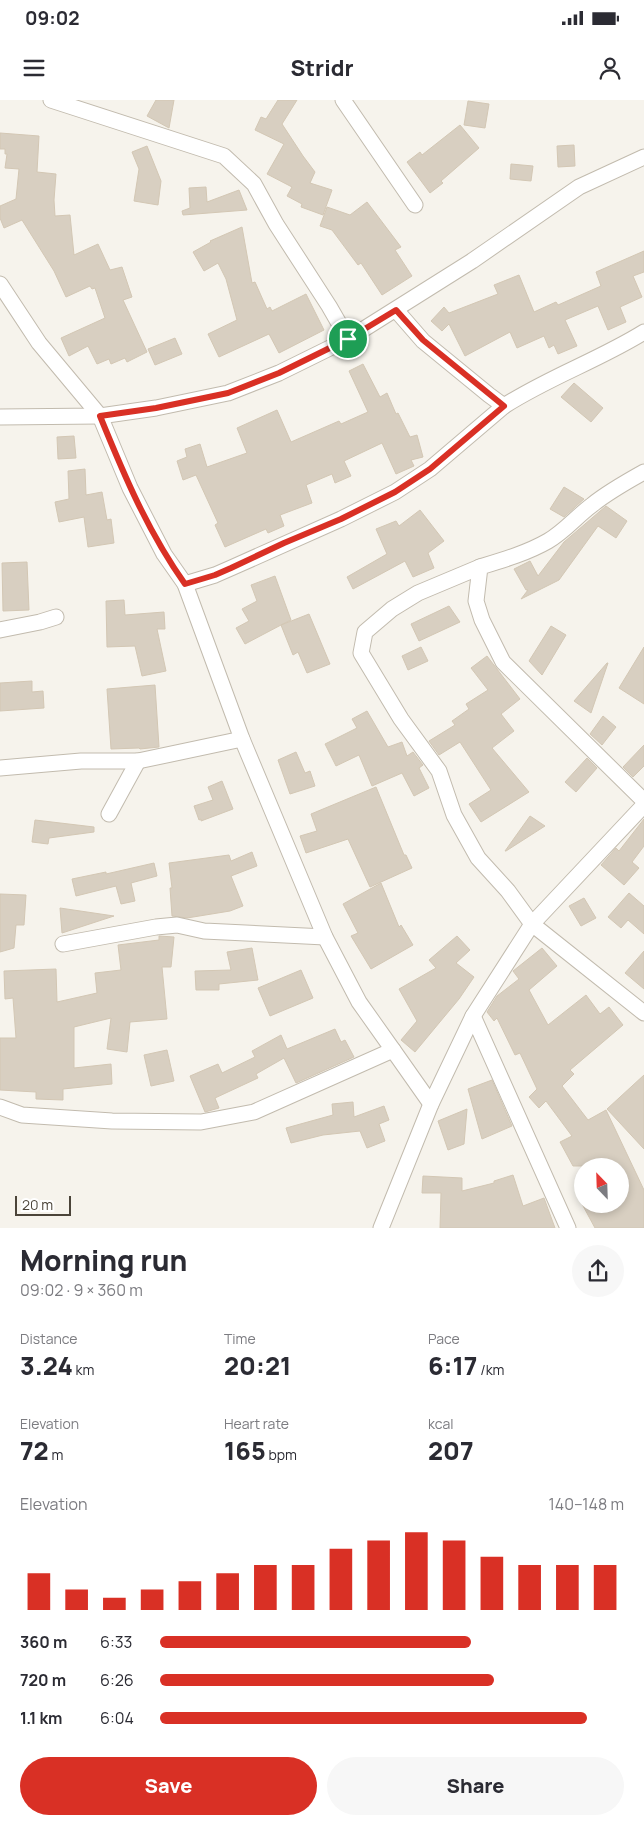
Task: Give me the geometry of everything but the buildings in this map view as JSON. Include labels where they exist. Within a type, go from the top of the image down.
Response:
[{"type":"street","points":[[51,100],[91,106],[224,156],[254,184],[276,224],[330,306],[348,339]]},
{"type":"street","points":[[344,100],[415,205]]},
{"type":"street","points":[[0,417],[100,416],[156,408],[228,393],[279,373],[348,339],[396,310],[472,261],[578,187],[644,158]]},
{"type":"street","points":[[0,284],[39,343],[100,416],[130,488],[164,554],[185,584],[242,739],[325,937],[359,1002],[431,1104]]},
{"type":"street","points":[[396,310],[423,340],[504,406]]},
{"type":"street","points":[[185,584],[231,568],[341,519],[395,492],[430,469],[504,406],[527,392],[626,343],[644,332]]},
{"type":"street","points":[[644,472],[621,484],[548,541],[418,593],[392,608],[365,632],[361,654],[401,719],[439,771],[454,815],[478,858],[508,891],[532,924],[644,1013]]},
{"type":"street","points":[[381,1228],[431,1104],[473,1016],[532,924],[644,803],[503,662],[482,620],[476,601],[480,567]]},
{"type":"street","points":[[0,630],[56,617]]},
{"type":"street","points":[[0,768],[81,761],[138,761],[242,739]]},
{"type":"street","points":[[108,814],[138,761]]},
{"type":"street","points":[[63,944],[177,925],[204,931],[325,937]]},
{"type":"street","points":[[473,1016],[568,1228]]},
{"type":"street","points":[[0,1107],[22,1115],[112,1121],[201,1122],[254,1112],[393,1050]]},
{"type":"route","points":[[396,310],[423,340],[488,395],[504,406],[430,469],[395,492],[341,519],[231,568],[185,584],[164,554],[130,488],[100,416],[156,408],[228,393],[279,373],[348,339],[396,310]]}]
